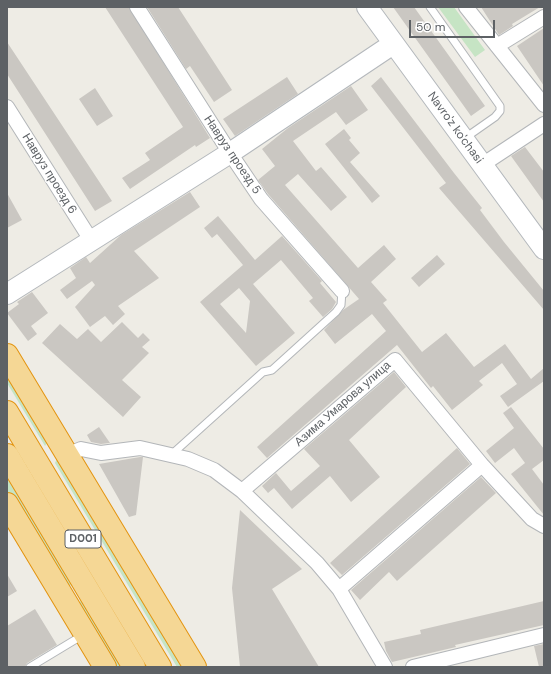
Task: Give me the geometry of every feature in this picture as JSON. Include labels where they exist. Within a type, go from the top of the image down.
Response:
[{"type":"highway","points":[[7,356],[195,667]]},
{"type":"highway","name":"D001","points":[[7,412],[160,667]]},
{"type":"highway","points":[[45,476],[56,436]]},
{"type":"highway","name":"D001","points":[[7,455],[134,667]]},
{"type":"highway","points":[[7,504],[105,667]]},
{"type":"highway","points":[[73,614],[76,571]]},
{"type":"street","name":"Навруз проезд 5","points":[[137,7],[261,199],[342,291]]},
{"type":"street","name":"Navro'z ko'chasi","points":[[366,7],[544,249]]},
{"type":"street","points":[[466,7],[544,105]]},
{"type":"street","points":[[497,46],[544,18]]},
{"type":"street","points":[[7,294],[230,153],[394,44]]},
{"type":"street","name":"Навруз проезд 6","points":[[7,107],[92,240]]},
{"type":"street","points":[[482,165],[544,124]]},
{"type":"street","name":"Азима Умарова улица","points":[[242,491],[395,360],[482,465],[532,519],[544,526]]},
{"type":"street","points":[[67,455],[81,449],[101,453],[140,448],[201,463],[214,470],[242,491],[317,563],[339,589],[385,667]]},
{"type":"street","points":[[339,589],[482,465]]},
{"type":"street","points":[[413,667],[544,635]]},
{"type":"lane","points":[[430,7],[500,106],[500,111],[495,117],[463,139]]},
{"type":"lane","points":[[171,455],[263,372],[272,370],[336,312],[341,304],[342,291]]},
{"type":"lane","points":[[30,667],[85,634]]},
{"type":"green space","points":[[438,7],[454,7],[485,50],[475,57]]},
{"type":"green space","points":[[7,368],[50,439],[45,446],[7,383]]},
{"type":"green space","points":[[59,454],[186,667],[177,667],[55,463]]},
{"type":"green space","points":[[7,478],[71,584],[67,593],[7,492]]},
{"type":"green space","points":[[81,600],[121,667],[112,667],[77,608]]},
{"type":"building","points":[[105,7],[129,7],[210,138],[196,147],[195,145],[130,189],[122,178],[150,160],[145,153],[183,127]]},
{"type":"building","points":[[147,7],[178,7],[232,90],[214,102],[190,66],[186,69]]},
{"type":"building","points":[[393,7],[414,7],[485,106],[471,116]]},
{"type":"building","points":[[481,7],[540,7],[512,24],[513,26],[499,35]]},
{"type":"building","points":[[544,28],[544,86],[517,46]]},
{"type":"building","points":[[7,42],[112,201],[95,211],[7,74]]},
{"type":"building","points":[[287,77],[298,94],[235,136],[223,119]]},
{"type":"building","points":[[381,77],[482,208],[480,210],[504,242],[544,291],[544,310],[439,188],[446,183],[371,86]]},
{"type":"building","points":[[351,86],[368,110],[346,125],[336,112],[293,141],[316,171],[321,167],[347,197],[331,211],[298,174],[285,185],[358,268],[384,245],[396,259],[371,282],[387,300],[383,303],[422,352],[446,333],[474,367],[505,344],[531,379],[544,368],[544,381],[508,407],[500,396],[517,384],[502,363],[479,381],[483,385],[452,410],[433,386],[431,388],[397,345],[267,458],[257,447],[386,331],[372,314],[335,344],[324,330],[343,310],[359,299],[268,194],[258,180],[275,166],[262,149],[288,128]]},
{"type":"building","points":[[95,88],[113,116],[97,126],[79,99]]},
{"type":"building","points":[[344,129],[351,138],[349,140],[360,153],[350,162],[380,196],[372,203],[325,144]]},
{"type":"building","points":[[525,147],[544,172],[544,202],[511,156]]},
{"type":"building","points":[[190,192],[200,207],[134,251],[159,278],[118,306],[125,314],[113,325],[105,316],[90,327],[75,307],[95,285],[92,281],[67,299],[60,290],[76,278],[70,268],[86,257],[90,263],[121,235]]},
{"type":"building","points":[[7,193],[22,220],[7,228]]},
{"type":"building","points":[[218,216],[255,260],[282,236],[322,281],[320,283],[336,302],[332,309],[323,317],[309,301],[313,298],[281,260],[253,284],[295,333],[256,366],[200,302],[243,265],[217,234],[212,238],[204,228]],"holes":[[[239,288],[250,301],[246,333],[220,304]]]},
{"type":"building","points":[[437,255],[445,264],[419,287],[411,278]]},
{"type":"building","points":[[32,292],[48,313],[31,326],[37,334],[28,341],[7,313],[19,304],[17,302]]},
{"type":"building","points":[[122,322],[138,338],[143,333],[150,340],[142,347],[149,353],[122,380],[141,397],[123,417],[42,343],[60,324],[77,339],[88,329],[101,342]]},
{"type":"building","points":[[394,372],[406,387],[349,440],[380,477],[351,502],[330,476],[292,509],[274,488],[268,493],[262,486],[276,473],[291,491],[320,466],[304,449]]},
{"type":"building","points":[[511,407],[544,449],[544,460],[532,469],[544,485],[544,515],[511,474],[525,463],[514,448],[495,463],[486,451],[514,428],[503,413]]},
{"type":"building","points":[[99,427],[110,443],[101,444],[91,442],[87,435]]},
{"type":"building","points":[[457,448],[470,464],[342,575],[330,563]]},
{"type":"building","points":[[143,457],[136,515],[129,517],[99,464]]},
{"type":"building","points":[[481,477],[496,493],[397,581],[389,572],[360,600],[351,590]]},
{"type":"building","points":[[240,510],[302,569],[272,589],[319,667],[240,667],[232,588]]},
{"type":"building","points":[[7,574],[17,591],[7,597]]},
{"type":"building","points":[[544,601],[544,625],[455,645],[456,647],[392,662],[386,651],[384,642],[421,634],[420,630]]},
{"type":"building","points":[[35,609],[57,645],[27,663],[25,667],[7,667],[7,626]]},
{"type":"building","points":[[544,644],[544,667],[539,667],[534,646]]}]
